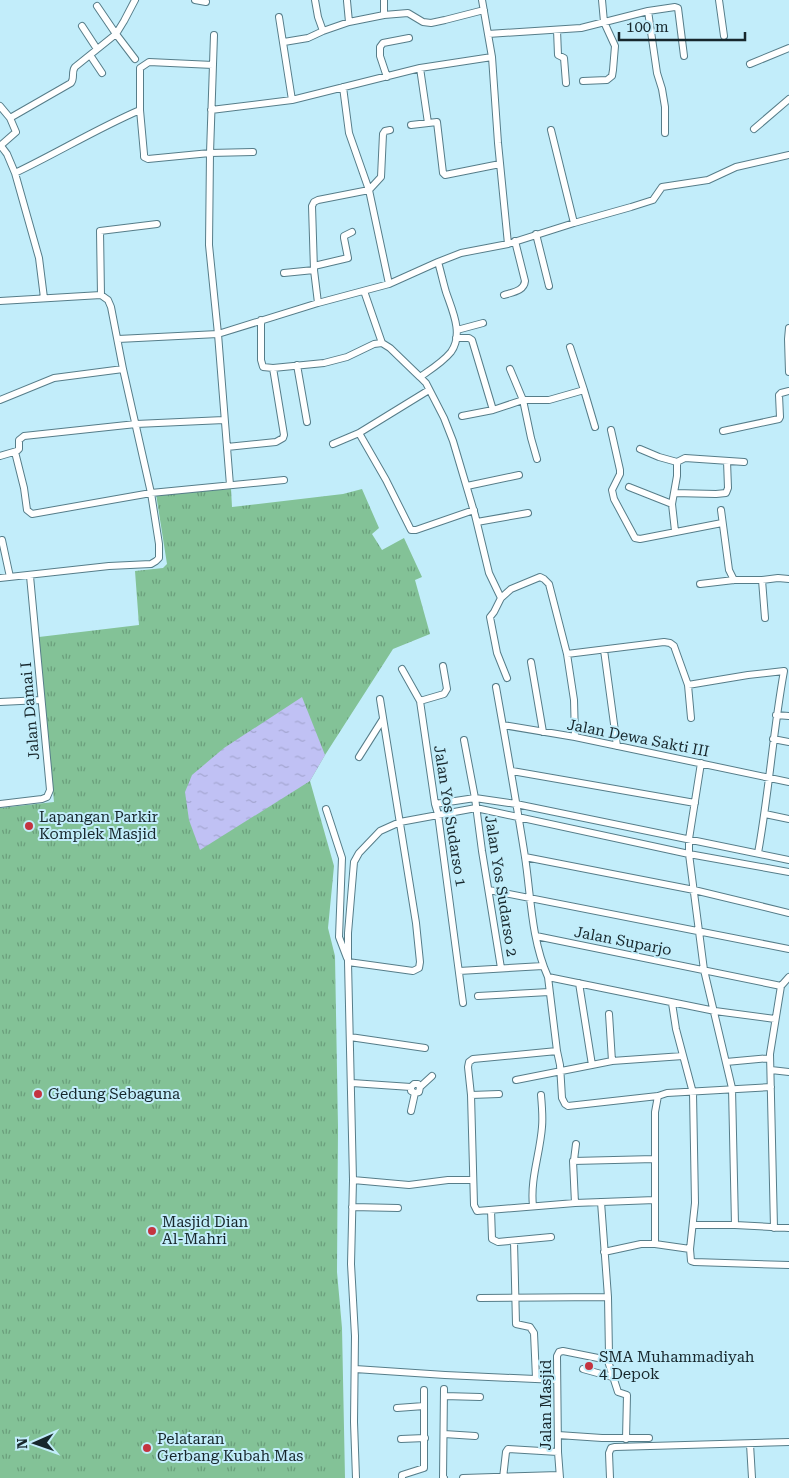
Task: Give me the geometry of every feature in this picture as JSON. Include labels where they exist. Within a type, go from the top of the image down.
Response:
[{"type":"street","points":[[10,118],[74,80],[75,67],[116,34],[135,0]]},
{"type":"street","points":[[195,0],[206,2]]},
{"type":"street","points":[[315,0],[323,31]]},
{"type":"street","points":[[384,0],[384,15]]},
{"type":"street","points":[[482,0],[492,57],[508,244]]},
{"type":"street","points":[[583,81],[607,80],[612,76],[615,46],[604,22],[602,0]]},
{"type":"street","points":[[677,0],[684,56]]},
{"type":"street","points":[[719,0],[724,36]]},
{"type":"street","points":[[347,1],[349,22]]},
{"type":"street","points":[[97,6],[135,59]]},
{"type":"street","points":[[488,34],[581,28],[648,11],[678,8]]},
{"type":"street","points":[[284,42],[308,38],[349,22],[384,15],[408,13],[424,22],[430,23],[484,10]]},
{"type":"street","points":[[648,11],[657,73],[665,107],[665,133]]},
{"type":"street","points":[[279,16],[292,100]]},
{"type":"street","points":[[82,26],[97,49]]},
{"type":"street","points":[[557,30],[558,56],[564,58],[566,83]]},
{"type":"street","points":[[214,35],[209,244],[230,485]]},
{"type":"street","points":[[386,76],[380,56],[380,47],[383,43],[408,38]]},
{"type":"street","points":[[750,64],[789,48]]},
{"type":"street","points":[[90,55],[102,73]]},
{"type":"street","points":[[211,110],[292,100],[420,68],[492,57]]},
{"type":"street","points":[[213,65],[150,62],[140,68],[140,110],[144,154],[146,158],[152,159],[210,153],[253,152]]},
{"type":"street","points":[[420,68],[428,123]]},
{"type":"street","points":[[343,87],[349,134],[369,190],[389,284]]},
{"type":"street","points":[[754,129],[789,99]]},
{"type":"street","points":[[0,106],[10,118],[16,133],[0,146],[15,173],[39,258],[44,298]]},
{"type":"street","points":[[15,173],[140,110]]},
{"type":"street","points":[[411,126],[436,122],[443,174],[500,164]]},
{"type":"street","points":[[318,303],[314,268],[312,206],[314,202],[369,190],[381,177],[383,134],[385,131],[390,130]]},
{"type":"street","points":[[551,130],[574,223]]},
{"type":"street","points":[[118,339],[218,334],[318,303],[389,284],[461,253],[508,244],[653,200],[662,187],[708,180],[736,167],[789,155]]},
{"type":"street","points":[[101,295],[100,231],[157,224]]},
{"type":"street","points":[[284,273],[314,268],[348,258],[344,236],[352,232]]},
{"type":"street","points":[[536,234],[549,286]]},
{"type":"street","points":[[504,295],[521,289],[524,286],[525,281],[516,241]]},
{"type":"street","points":[[420,376],[451,352],[456,334],[453,310],[438,262]]},
{"type":"street","points":[[364,291],[382,343],[424,379],[444,418],[475,512],[489,574],[501,598]]},
{"type":"street","points":[[0,301],[101,295],[108,300],[151,493],[159,558],[151,564],[109,566],[0,578]]},
{"type":"street","points":[[261,320],[261,365],[263,367],[273,368],[324,363],[347,357],[374,344],[382,343]]},
{"type":"street","points":[[456,334],[483,323]]},
{"type":"street","points":[[789,328],[789,372]]},
{"type":"street","points":[[456,334],[472,340],[493,410]]},
{"type":"street","points":[[570,347],[595,427]]},
{"type":"street","points":[[298,365],[306,422]]},
{"type":"street","points":[[227,447],[276,442],[283,438],[273,368]]},
{"type":"street","points":[[0,400],[54,378],[123,369]]},
{"type":"street","points":[[510,369],[523,400],[537,459]]},
{"type":"street","points":[[333,444],[359,433],[429,390]]},
{"type":"street","points":[[462,416],[493,410],[523,400],[549,400],[584,390]]},
{"type":"street","points":[[724,431],[778,419],[780,416],[779,395],[789,391]]},
{"type":"street","points":[[0,456],[19,449],[19,440],[24,436],[136,424],[224,420]]},
{"type":"street","points":[[611,430],[620,470],[612,490],[614,499],[635,538],[640,539],[722,523]]},
{"type":"street","points":[[359,433],[386,480],[411,530],[475,512]]},
{"type":"street","points":[[640,449],[677,462],[685,458],[744,462]]},
{"type":"street","points":[[15,452],[28,510],[32,514],[151,493],[284,480]]},
{"type":"street","points":[[674,493],[726,493],[728,488],[727,461]]},
{"type":"street","points":[[675,531],[672,504],[677,476],[677,462]]},
{"type":"street","points":[[467,486],[519,475]]},
{"type":"street","points":[[630,487],[672,504]]},
{"type":"street","points":[[721,510],[729,570],[734,580]]},
{"type":"street","points":[[477,522],[528,513]]},
{"type":"street","points":[[2,540],[10,577]]},
{"type":"street","name":"Jalan Damai I","points":[[0,804],[42,799],[47,797],[50,790],[30,576]]},
{"type":"street","points":[[507,678],[498,653],[490,617],[501,598],[511,589],[540,577],[549,584],[567,654],[574,700],[575,737]]},
{"type":"street","points":[[700,584],[734,580],[789,579]]},
{"type":"street","points":[[762,580],[765,618]]},
{"type":"street","points":[[567,654],[664,642],[670,643],[674,646],[688,685],[691,718]]},
{"type":"street","points":[[604,650],[617,746]]},
{"type":"street","points":[[531,662],[543,732]]},
{"type":"street","points":[[420,701],[446,692],[443,666]]},
{"type":"street","name":"Jalan Yos Sudarso 1","points":[[402,669],[414,687],[420,701],[438,814],[463,1003]]},
{"type":"street","points":[[688,685],[784,671],[776,715],[765,814],[758,853]]},
{"type":"street","points":[[496,687],[512,771],[536,936],[543,966],[548,977],[563,1101],[565,1104],[568,1106],[658,1096],[667,1093],[771,1087]]},
{"type":"street","points":[[348,962],[413,971],[419,968],[420,962],[416,923],[380,699]]},
{"type":"street","points":[[0,702],[42,700]]},
{"type":"street","points":[[776,715],[789,716]]},
{"type":"street","points":[[359,757],[383,719]]},
{"type":"street","name":"Jalan Dewa Sakti III","points":[[503,725],[575,737],[789,782]]},
{"type":"street","points":[[773,739],[789,742]]},
{"type":"street","name":"Jalan Yos Sudarso 2","points":[[464,740],[475,798],[501,968]]},
{"type":"street","points":[[701,763],[689,839],[689,854],[704,970],[732,1088],[734,1225]]},
{"type":"street","points":[[512,771],[695,803]]},
{"type":"street","points":[[435,804],[475,798],[516,804],[789,860]]},
{"type":"street","points":[[356,1478],[355,1369],[351,1267],[353,1180],[348,933],[354,862],[359,853],[380,831],[400,822],[476,808],[689,854],[789,872]]},
{"type":"street","points":[[326,809],[342,858],[339,937],[348,962]]},
{"type":"street","points":[[765,814],[789,819]]},
{"type":"street","points":[[525,857],[694,890],[789,913]]},
{"type":"street","points":[[489,890],[789,949]]},
{"type":"street","name":"Jalan Suparjo","points":[[536,936],[781,986]]},
{"type":"street","points":[[460,971],[543,966]]},
{"type":"street","points":[[548,977],[715,1011],[775,1019]]},
{"type":"street","points":[[774,1228],[770,1058],[781,986],[789,977]]},
{"type":"street","points":[[579,983],[592,1065]]},
{"type":"street","points":[[478,996],[549,992]]},
{"type":"street","points":[[672,1003],[676,1029],[693,1092],[695,1203],[690,1249],[691,1261],[789,1265]]},
{"type":"street","points":[[609,1014],[612,1061]]},
{"type":"street","points":[[350,1037],[425,1048]]},
{"type":"street","points":[[557,1051],[473,1059],[469,1062],[475,1209],[477,1211],[533,1206],[655,1200]]},
{"type":"street","points":[[516,1080],[612,1061],[683,1056]]},
{"type":"street","points":[[726,1062],[770,1058]]},
{"type":"street","points":[[771,1070],[789,1072]]},
{"type":"street","points":[[411,1111],[414,1084],[418,1084],[420,1087],[432,1076]]},
{"type":"street","points":[[352,1083],[413,1090]]},
{"type":"street","points":[[471,1095],[499,1094]]},
{"type":"street","points":[[533,1206],[534,1170],[542,1127],[541,1095]]},
{"type":"street","points":[[655,1244],[655,1112],[658,1096]]},
{"type":"street","points":[[575,1204],[573,1162],[576,1144]]},
{"type":"street","points":[[574,1160],[655,1159]]},
{"type":"street","points":[[353,1180],[408,1185],[448,1180],[474,1180]]},
{"type":"street","points":[[601,1202],[608,1297],[609,1355],[607,1358],[618,1392],[627,1395],[626,1439]]},
{"type":"street","points":[[352,1207],[398,1208]]},
{"type":"street","points":[[491,1210],[492,1239],[498,1242],[551,1237]]},
{"type":"street","points":[[692,1225],[789,1228]]},
{"type":"street","points":[[514,1241],[516,1324],[530,1327],[534,1333],[536,1378]]},
{"type":"street","points":[[604,1252],[631,1246],[655,1244],[690,1249]]},
{"type":"street","points":[[480,1298],[608,1297]]},
{"type":"street","name":"Jalan Masjid","points":[[559,1477],[557,1380],[559,1352],[607,1358]]},
{"type":"street","points":[[355,1369],[557,1380]]},
{"type":"street","points":[[583,1369],[612,1377]]},
{"type":"street","points":[[444,1389],[444,1478]]},
{"type":"street","points":[[402,1478],[402,1476],[424,1468],[424,1390]]},
{"type":"street","points":[[444,1396],[480,1397]]},
{"type":"street","points":[[397,1408],[424,1406]]},
{"type":"street","points":[[444,1434],[475,1436]]},
{"type":"street","points":[[558,1435],[626,1439],[648,1438]]},
{"type":"street","points":[[401,1439],[425,1438]]},
{"type":"street","points":[[610,1478],[609,1453],[611,1448],[615,1447],[789,1442]]},
{"type":"street","points":[[750,1444],[752,1478]]},
{"type":"street","points":[[503,1477],[508,1449],[558,1452]]},
{"type":"street","points":[[462,1478],[559,1477]]},
{"type":"green space","points":[[231,489],[232,507],[343,494],[362,489],[379,528],[372,534],[382,550],[404,538],[422,577],[415,580],[430,634],[393,649],[310,781],[334,866],[328,928],[335,956],[338,1127],[337,1272],[342,1328],[345,1478],[0,1478],[0,808],[54,802],[39,637],[139,625],[135,571],[163,568],[167,564],[156,494]]},
{"type":"water","points":[[302,697],[325,755],[310,781],[200,850],[189,820],[185,792],[192,775],[224,748]]},
{"type":"place","name":"Lapangan Parkir Komplek Masjid","points":[[29,826]]},
{"type":"place","name":"Gedung Sebaguna","points":[[38,1094]]},
{"type":"place","name":"Masjid Dian Al-Mahri","points":[[152,1231]]},
{"type":"place","name":"SMA Muhammadiyah 4 Depok","points":[[589,1366]]},
{"type":"place","name":"Pelataran Gerbang Kubah Mas","points":[[147,1448]]}]
